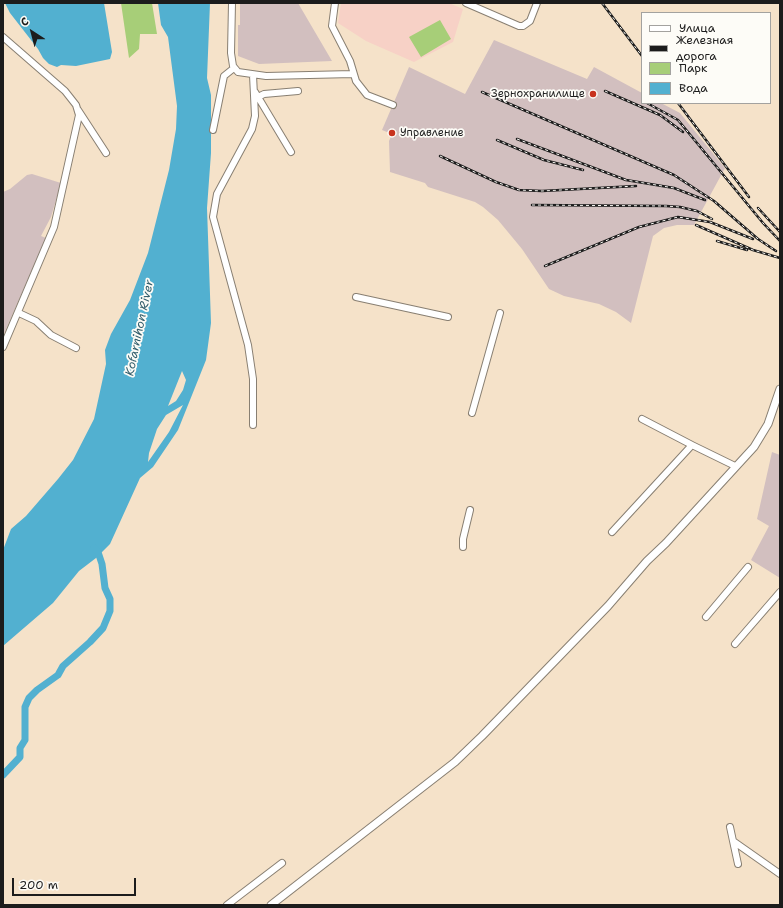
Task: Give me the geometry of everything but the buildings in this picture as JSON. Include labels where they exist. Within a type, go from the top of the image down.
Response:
[{"type":"main road","points":[[271,905],[455,762],[608,606],[763,434],[775,408],[780,389]]},
{"type":"street","points":[[232,3],[231,53],[234,68],[238,72],[253,75],[353,74]]},
{"type":"street","points":[[335,3],[332,26],[350,61],[353,74],[360,88],[366,95],[393,105]]},
{"type":"street","points":[[466,3],[519,26],[523,26],[530,21],[537,3]]},
{"type":"street","points":[[3,37],[65,91],[106,153]]},
{"type":"street","points":[[213,130],[224,76],[234,68]]},
{"type":"street","points":[[253,75],[256,94],[255,116],[252,129],[217,194],[213,217],[248,346],[253,379],[254,425]]},
{"type":"street","points":[[256,94],[298,91]]},
{"type":"street","points":[[256,94],[291,152]]},
{"type":"street","points":[[3,347],[19,313],[54,227],[78,122],[77,109]]},
{"type":"street","points":[[356,297],[448,317]]},
{"type":"street","points":[[19,313],[36,321],[51,335],[76,348]]},
{"type":"street","points":[[472,413],[500,314]]},
{"type":"street","points":[[642,420],[735,466]]},
{"type":"street","points":[[612,532],[692,445]]},
{"type":"street","points":[[463,547],[463,539],[470,510]]},
{"type":"street","points":[[706,617],[748,567]]},
{"type":"street","points":[[735,644],[780,592]]},
{"type":"street","points":[[730,827],[738,864]]},
{"type":"street","points":[[733,841],[780,874]]},
{"type":"street","points":[[227,905],[282,863]]},
{"type":"shaded area","points":[[240,3],[298,3],[332,61],[259,64],[238,56]]},
{"type":"shaded area","points":[[341,3],[449,3],[463,9],[453,42],[414,62],[366,41],[338,23]]},
{"type":"shaded area","points":[[494,40],[587,79],[594,67],[641,92],[641,104],[663,104],[680,113],[725,168],[694,225],[677,225],[664,228],[653,236],[631,323],[616,312],[599,304],[564,296],[549,289],[522,249],[498,220],[483,207],[475,202],[428,187],[425,183],[390,172],[389,141],[392,134],[382,130],[409,67],[465,94]]},
{"type":"shaded area","points":[[32,174],[61,183],[51,217],[41,236],[46,238],[3,336],[3,192],[10,189],[27,175]]},
{"type":"shaded area","points":[[772,452],[780,455],[780,578],[751,560],[769,526],[757,519]]},
{"type":"green space","points":[[121,3],[152,3],[157,34],[140,34],[139,49],[129,58]]},
{"type":"green space","points":[[440,20],[451,39],[421,57],[409,37]]},
{"type":"water","points":[[5,3],[104,3],[112,52],[110,59],[76,66],[61,65],[57,67],[49,64],[10,13]]},
{"type":"water","name":"Kofarnihon River","points":[[158,3],[210,3],[207,78],[211,95],[211,153],[207,208],[211,323],[206,360],[178,430],[153,467],[140,478],[110,544],[96,558],[79,571],[53,603],[3,646],[3,550],[11,529],[26,516],[73,460],[94,419],[106,364],[105,350],[111,334],[130,300],[148,253],[169,170],[176,129],[177,106],[168,37],[161,25]],"holes":[[[182,371],[186,380],[183,390],[176,401],[168,406]],[[183,405],[169,432],[148,462],[149,453],[157,429],[166,415]]]},
{"type":"waterway","points":[[3,775],[20,757],[20,748],[25,740],[25,707],[29,698],[37,690],[58,675],[63,666],[90,642],[103,628],[110,611],[110,599],[105,588],[102,564],[98,552],[94,548]]},
{"type":"railway","points":[[602,3],[641,55]]},
{"type":"railway","points":[[605,91],[660,115],[683,132]]},
{"type":"railway","points":[[482,92],[674,175],[714,201],[758,239],[776,251]]},
{"type":"railway","points":[[649,104],[678,120],[763,223],[780,241]]},
{"type":"railway","points":[[679,104],[749,197]]},
{"type":"railway","points":[[517,139],[626,180],[674,188],[705,200]]},
{"type":"railway","points":[[497,140],[544,160],[583,170]]},
{"type":"railway","points":[[440,156],[496,182],[519,190],[542,191],[636,186]]},
{"type":"railway","points":[[532,205],[680,207],[697,211],[712,219]]},
{"type":"railway","points":[[758,208],[780,232]]},
{"type":"railway","points":[[545,266],[639,227],[678,217],[710,222],[753,239]]},
{"type":"railway","points":[[696,225],[753,250],[780,258]]},
{"type":"railway","points":[[717,241],[747,250]]},
{"type":"place","name":"Зернохранилище","points":[[593,94]]},
{"type":"place","name":"Управление","points":[[392,133]]}]
